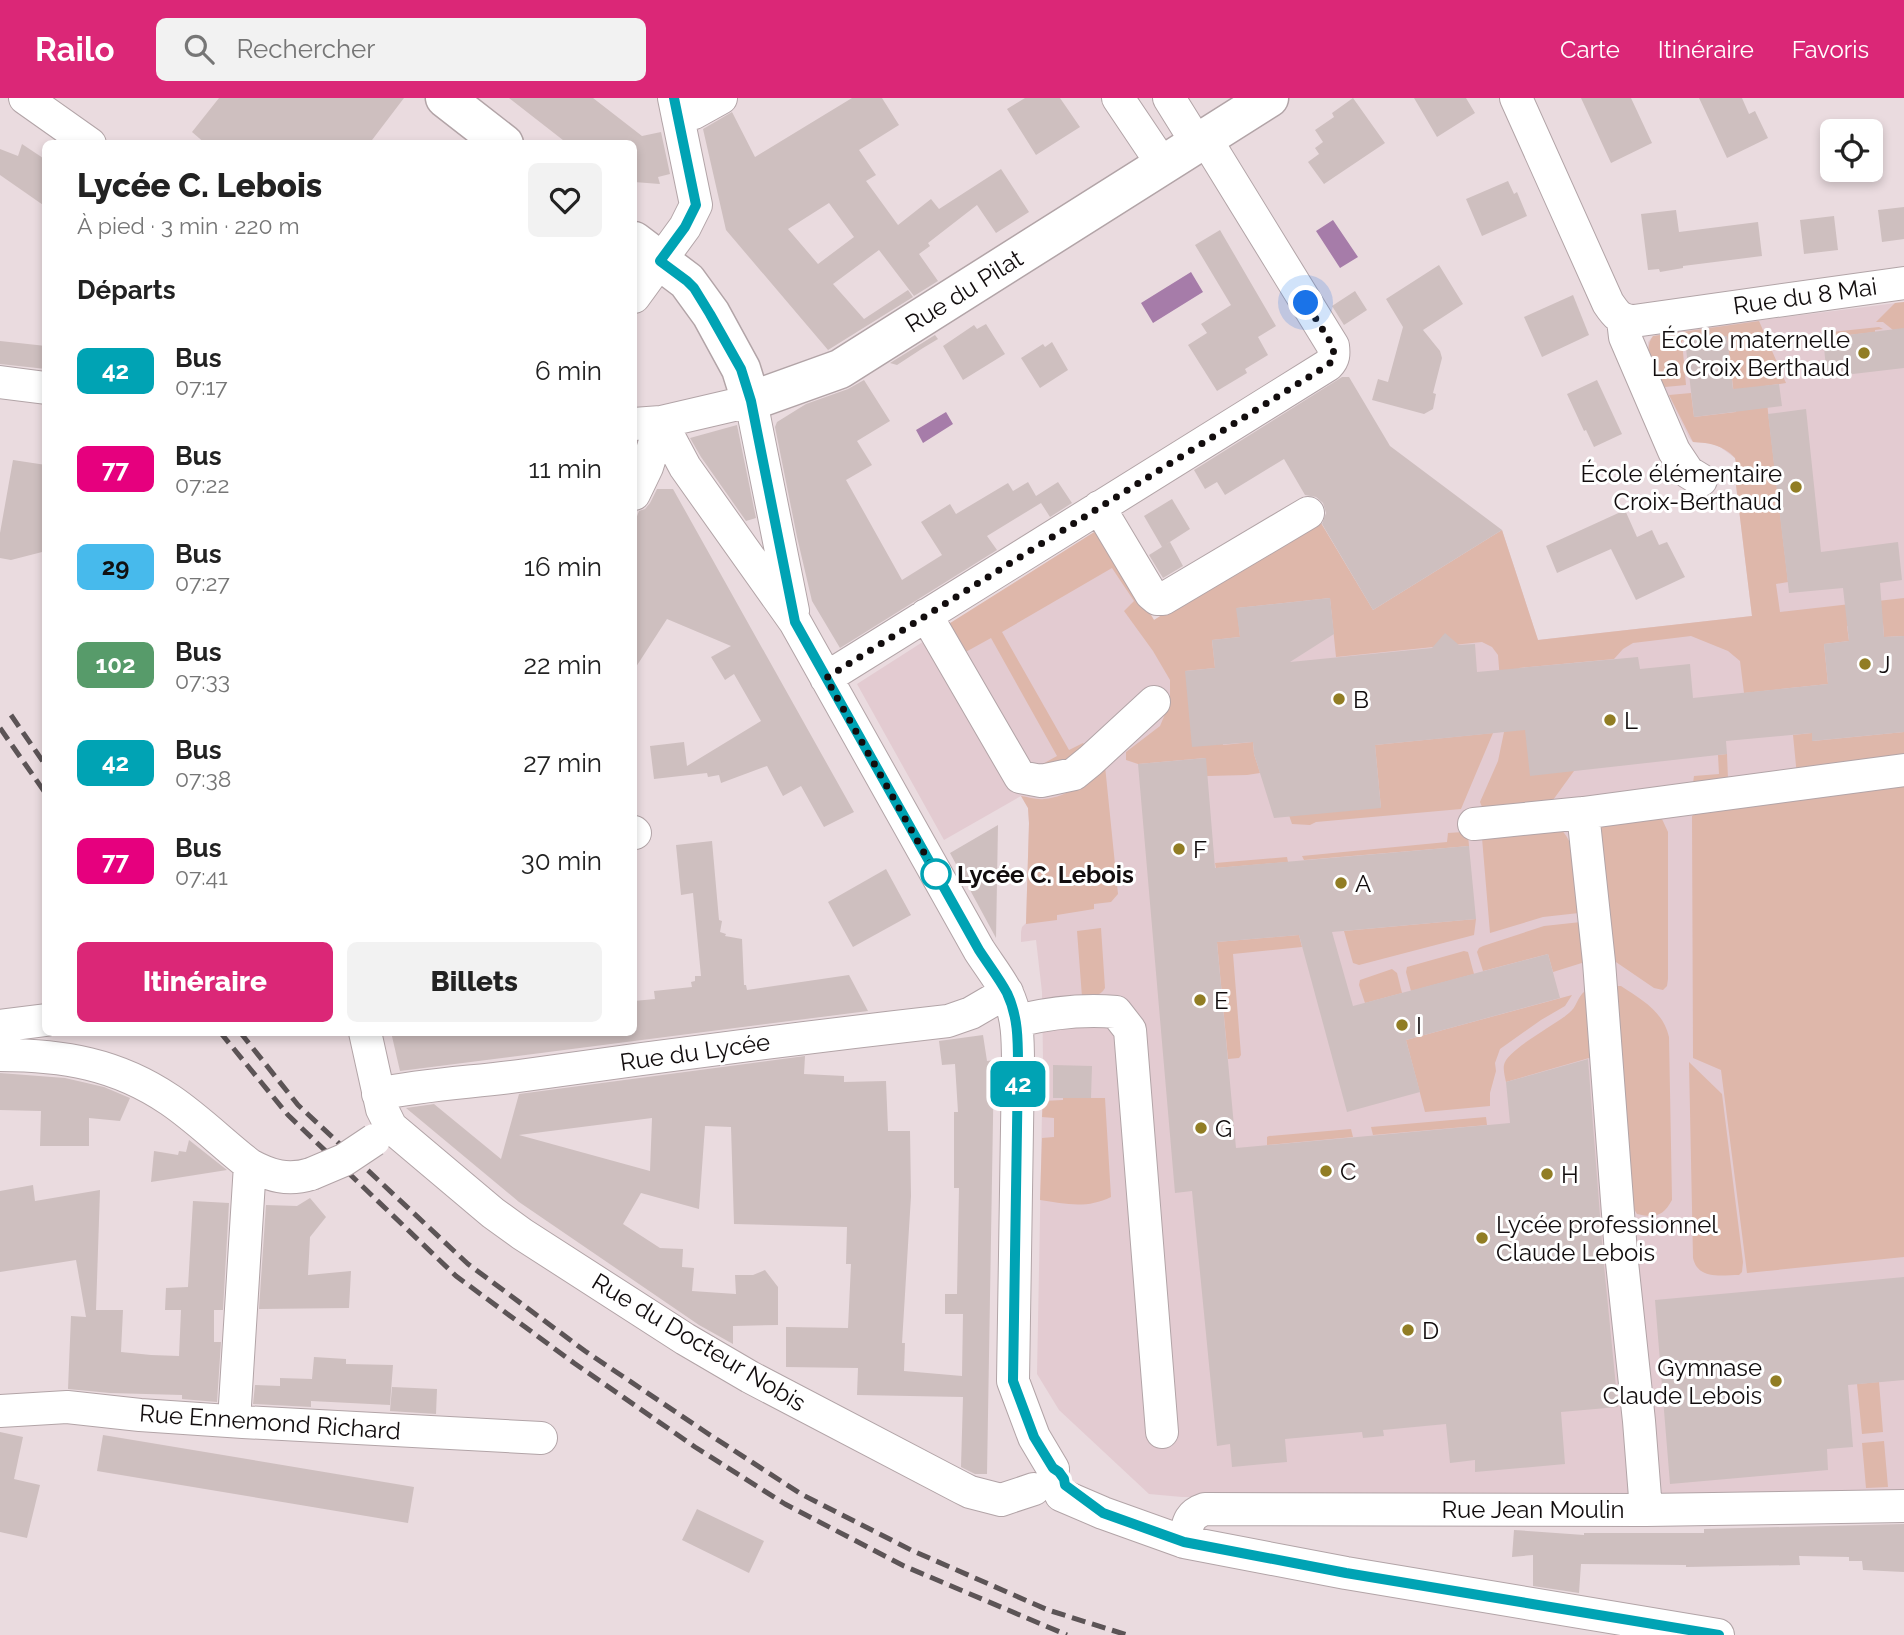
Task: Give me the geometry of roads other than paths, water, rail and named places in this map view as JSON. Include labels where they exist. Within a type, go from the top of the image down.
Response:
[{"type":"main road","points":[[445,98],[499,140]]},
{"type":"main road","name":"Rue du Pilat","points":[[751,401],[841,369],[1269,98]]},
{"type":"main road","points":[[647,251],[687,281],[705,305],[741,369],[751,401]]},
{"type":"street","points":[[25,98],[84,140]]},
{"type":"street","points":[[637,286],[647,251],[685,227],[696,205],[676,108],[694,113],[721,98]]},
{"type":"street","points":[[1118,98],[1163,165]]},
{"type":"street","points":[[826,678],[1328,365],[1332,360],[1333,346],[1205,137],[1169,98]]},
{"type":"street","points":[[1193,98],[1205,137]]},
{"type":"street","points":[[1516,98],[1608,303],[1623,320],[1625,337],[1674,451],[1688,472],[1701,480]]},
{"type":"street","name":"Rue du 8 Mai","points":[[1623,320],[1634,321],[1904,283]]},
{"type":"street","points":[[0,383],[42,388]]},
{"type":"street","points":[[751,401],[795,622]]},
{"type":"street","name":"Rue du Pilat","points":[[647,423],[751,401]]},
{"type":"street","points":[[637,488],[647,467],[647,423]]},
{"type":"street","points":[[647,423],[685,467],[795,622],[1011,1007],[1018,1065],[1013,1381],[1050,1482],[1103,1513],[1184,1542],[1346,1573],[1718,1635]]},
{"type":"street","points":[[1099,507],[1151,594],[1157,599],[1163,599],[1308,513]]},
{"type":"street","points":[[926,615],[1020,776],[1041,781],[1074,774],[1154,702]]},
{"type":"street","points":[[1474,824],[1583,813],[1904,771]]},
{"type":"street","points":[[1583,813],[1599,962],[1621,1253],[1646,1510]]},
{"type":"street","points":[[1011,1007],[1035,1017],[1084,1010],[1116,1012],[1130,1030],[1162,1432]]},
{"type":"street","name":"Rue du Lycée","points":[[378,1094],[404,1088],[490,1080],[948,1021],[971,1013],[1011,1007]]},
{"type":"street","points":[[0,1026],[42,1021]]},
{"type":"street","points":[[0,1055],[39,1055],[95,1064],[133,1080],[170,1100],[250,1165],[281,1178],[311,1174],[344,1160],[382,1133],[382,1109],[366,1036]]},
{"type":"street","name":"Rue du Docteur Nobis","points":[[382,1133],[522,1234],[684,1339],[750,1377],[970,1492],[1001,1500],[1050,1482]]},
{"type":"street","points":[[234,1421],[250,1165]]},
{"type":"street","name":"Rue Ennemond Richard","points":[[0,1411],[67,1407],[140,1415],[541,1438]]},
{"type":"street","name":"Rue Jean Moulin","points":[[1184,1542],[1189,1520],[1195,1512],[1205,1509],[1646,1510],[1904,1506]]},
{"type":"railway","points":[[11,715],[42,760]]},
{"type":"railway","points":[[0,728],[42,788]]},
{"type":"railway","points":[[223,1036],[288,1115],[456,1276],[574,1363],[695,1447],[785,1504],[904,1566],[1067,1635]]},
{"type":"railway","points":[[243,1036],[298,1105],[468,1264],[585,1351],[801,1494],[911,1550],[1048,1610],[1127,1635]]},
{"type":"place","name":"École maternelle La Croix Berthaud","points":[[1864,353]]},
{"type":"place","name":"École élémentaire Croix-Berthaud","points":[[1796,487]]},
{"type":"place","name":"J","points":[[1865,664]]},
{"type":"place","name":"B","points":[[1339,699]]},
{"type":"place","name":"L","points":[[1610,720]]},
{"type":"place","name":"F","points":[[1179,849]]},
{"type":"place","name":"Lycée C. Lebois","points":[[936,874]]},
{"type":"place","name":"A","points":[[1341,883]]},
{"type":"place","name":"E","points":[[1200,1000]]},
{"type":"place","name":"I","points":[[1402,1025]]},
{"type":"place","name":"G","points":[[1201,1128]]},
{"type":"place","name":"C","points":[[1326,1171]]},
{"type":"place","name":"H","points":[[1547,1174]]},
{"type":"place","name":"Lycée professionnel Claude Lebois","points":[[1482,1238]]},
{"type":"place","name":"D","points":[[1408,1330]]},
{"type":"place","name":"Gymnase Claude Lebois","points":[[1776,1381]]}]
